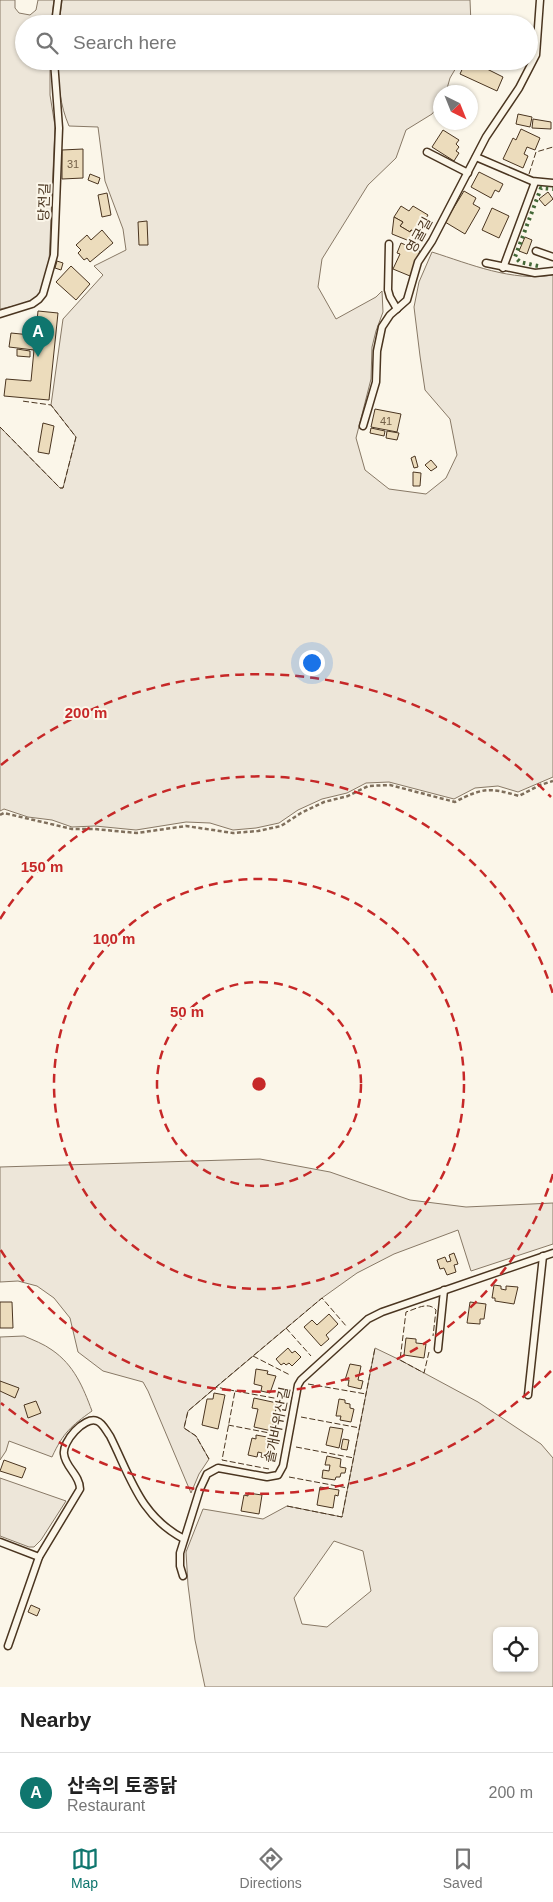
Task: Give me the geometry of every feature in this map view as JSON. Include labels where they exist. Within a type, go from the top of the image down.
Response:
[{"type":"lane","points":[[56,15],[58,0]]},
{"type":"lane","name":"영굴길","points":[[538,28],[540,0]]},
{"type":"lane","name":"당전길","points":[[0,314],[39,300],[43,294],[54,255],[59,128],[55,70]]},
{"type":"lane","name":"영굴길","points":[[364,426],[376,382],[379,337],[386,320],[406,300],[421,257],[432,241],[486,137],[519,88],[528,70]]},
{"type":"lane","points":[[427,152],[468,173]]},
{"type":"lane","points":[[476,158],[535,182],[553,183]]},
{"type":"lane","points":[[503,268],[535,182]]},
{"type":"lane","name":"영굴길","points":[[389,244],[390,271],[388,290],[397,310]]},
{"type":"lane","points":[[536,251],[553,257]]},
{"type":"lane","points":[[486,263],[535,273],[553,271]]},
{"type":"lane","name":"솔개바위산길","points":[[183,1576],[180,1560],[184,1539],[200,1489],[207,1474],[212,1470],[224,1469],[273,1477],[281,1472],[298,1386],[301,1380],[375,1315],[553,1253]]},
{"type":"lane","points":[[528,1394],[543,1256]]},
{"type":"lane","points":[[438,1348],[444,1290]]},
{"type":"lane","points":[[8,1646],[39,1557],[80,1489],[78,1480],[64,1453],[65,1446],[78,1428],[92,1420],[102,1424],[110,1436],[146,1509],[165,1527],[184,1539]]},
{"type":"lane","points":[[0,1542],[39,1557]]},
{"type":"path","points":[[0,816],[4,813],[72,829],[94,829],[137,834],[186,826],[233,833],[258,831],[281,826],[301,813],[324,802],[348,796],[368,786],[390,785],[455,802],[476,791],[499,790],[519,796],[540,785],[553,781]]},
{"type":"shaded area","points":[[0,0],[15,0],[15,8],[19,13],[30,15],[15,15],[15,70],[50,70],[50,95],[55,126],[49,263],[41,292],[36,298],[23,304],[0,309]]},
{"type":"shaded area","points":[[38,0],[54,0],[52,15],[30,15],[36,10]]},
{"type":"shaded area","points":[[62,0],[470,0],[471,15],[60,15]]},
{"type":"shaded area","points":[[58,70],[455,70],[448,85],[433,85],[433,113],[406,130],[396,158],[368,185],[322,259],[318,287],[336,319],[376,297],[382,291],[383,312],[372,347],[371,379],[356,438],[365,470],[389,489],[426,494],[446,478],[457,455],[450,419],[425,390],[420,356],[414,307],[419,282],[432,252],[491,271],[522,276],[538,277],[553,275],[553,777],[518,792],[498,786],[475,788],[454,799],[389,782],[366,783],[347,793],[322,799],[298,810],[279,823],[233,830],[210,823],[186,822],[136,830],[95,826],[72,827],[52,820],[28,817],[4,809],[0,811],[0,427],[60,488],[63,488],[76,437],[51,405],[63,319],[103,275],[94,266],[126,250],[123,229],[105,181],[98,127],[69,126],[60,94]]},
{"type":"shaded area","points":[[260,1159],[330,1172],[410,1200],[466,1207],[553,1203],[553,1244],[471,1271],[458,1230],[394,1254],[357,1273],[322,1298],[188,1411],[184,1428],[196,1436],[209,1459],[199,1474],[191,1493],[143,1382],[103,1371],[78,1352],[70,1318],[54,1298],[37,1286],[18,1281],[0,1282],[0,1167]]},
{"type":"shaded area","points":[[24,1336],[49,1348],[66,1362],[81,1385],[92,1411],[68,1431],[52,1457],[9,1441],[6,1451],[0,1460],[0,1337]]},
{"type":"shaded area","points":[[375,1348],[478,1402],[541,1444],[553,1458],[553,1687],[205,1687],[195,1640],[186,1552],[203,1509],[263,1519],[287,1506],[342,1517]],"holes":[[[334,1541],[363,1551],[371,1591],[327,1627],[302,1624],[294,1598]]]},
{"type":"shaded area","points":[[0,1478],[66,1501],[41,1540],[34,1547],[29,1547],[0,1536]]},
{"type":"building","points":[[462,70],[489,70],[503,77],[497,91],[460,74]]},
{"type":"building","points":[[518,114],[532,117],[530,127],[516,124]]},
{"type":"building","points":[[533,119],[551,122],[551,129],[532,128]]},
{"type":"building","points":[[521,129],[540,138],[535,150],[527,147],[524,154],[528,156],[523,168],[503,159],[513,138],[516,140]]},
{"type":"building","points":[[443,130],[459,140],[456,144],[459,147],[456,151],[459,153],[454,161],[432,147]]},
{"type":"building","points":[[83,149],[83,178],[62,179],[62,150]]},
{"type":"building","points":[[479,172],[503,184],[499,192],[495,190],[491,198],[471,187]]},
{"type":"building","points":[[90,174],[100,178],[98,184],[88,180]]},
{"type":"building","points":[[464,191],[476,198],[473,204],[480,208],[465,234],[445,222]]},
{"type":"building","points":[[548,192],[553,199],[545,206],[539,199]]},
{"type":"building","points":[[107,193],[111,215],[102,217],[98,195]]},
{"type":"building","points":[[401,206],[409,211],[413,206],[428,215],[417,233],[411,230],[410,232],[400,226],[403,222],[394,217]]},
{"type":"building","points":[[492,208],[509,216],[499,238],[482,230]]},
{"type":"building","points":[[394,217],[403,222],[400,226],[410,232],[411,230],[417,233],[412,242],[392,234]]},
{"type":"building","points":[[147,221],[148,245],[139,245],[138,222]]},
{"type":"building","points":[[102,230],[113,243],[90,262],[87,258],[84,260],[78,253],[81,250],[76,245],[87,235],[91,240]]},
{"type":"building","points":[[525,237],[532,240],[527,254],[519,251]]},
{"type":"building","points":[[401,243],[420,251],[410,276],[393,269],[400,254],[397,253]]},
{"type":"building","points":[[57,261],[63,263],[61,270],[55,268]]},
{"type":"building","points":[[71,266],[90,284],[76,300],[56,282]]},
{"type":"building","points":[[38,311],[58,313],[49,400],[4,396],[6,379],[31,381],[34,350],[9,347],[11,333],[31,335],[32,321],[37,321]]},
{"type":"building","points":[[17,349],[30,351],[30,357],[17,356]]},
{"type":"building","points":[[375,409],[401,414],[397,432],[371,427]]},
{"type":"building","points":[[43,423],[54,426],[49,454],[38,452]]},
{"type":"building","points":[[371,428],[385,431],[384,436],[370,433]]},
{"type":"building","points":[[387,431],[399,433],[397,440],[386,438]]},
{"type":"building","points":[[415,456],[418,467],[414,468],[411,458]]},
{"type":"building","points":[[431,460],[437,467],[431,471],[425,465]]},
{"type":"building","points":[[413,472],[421,473],[420,486],[413,486]]},
{"type":"building","points":[[454,1253],[458,1264],[454,1265],[456,1272],[447,1275],[444,1268],[440,1269],[437,1260],[445,1257],[447,1262],[451,1261],[449,1255]]},
{"type":"building","points":[[494,1285],[501,1286],[501,1289],[506,1290],[506,1286],[518,1287],[514,1304],[495,1301],[495,1298],[492,1298]]},
{"type":"building","points":[[0,1302],[12,1302],[13,1328],[0,1328]]},
{"type":"building","points":[[470,1302],[486,1304],[484,1319],[480,1319],[480,1324],[467,1323]]},
{"type":"building","points":[[329,1314],[338,1324],[326,1335],[329,1339],[321,1346],[304,1327],[312,1320],[317,1325]]},
{"type":"building","points":[[406,1338],[416,1339],[416,1343],[426,1344],[424,1358],[404,1355]]},
{"type":"building","points":[[288,1348],[292,1353],[295,1351],[301,1357],[292,1366],[289,1363],[281,1365],[276,1359]]},
{"type":"building","points":[[350,1364],[361,1366],[358,1380],[363,1381],[361,1389],[348,1386],[349,1380],[345,1380]]},
{"type":"building","points":[[256,1369],[268,1371],[267,1374],[276,1376],[270,1393],[261,1391],[262,1386],[254,1384]]},
{"type":"building","points":[[0,1381],[19,1388],[15,1398],[0,1391]]},
{"type":"building","points":[[214,1393],[225,1395],[218,1429],[202,1425],[207,1399],[213,1399]]},
{"type":"building","points":[[254,1398],[277,1403],[272,1431],[254,1427],[258,1409],[252,1408]]},
{"type":"building","points":[[339,1399],[345,1400],[345,1403],[350,1404],[350,1408],[354,1409],[351,1422],[340,1420],[341,1416],[336,1416]]},
{"type":"building","points":[[36,1401],[41,1413],[28,1418],[24,1405]]},
{"type":"building","points":[[330,1427],[343,1429],[339,1448],[326,1445]]},
{"type":"building","points":[[256,1435],[267,1437],[266,1440],[274,1442],[271,1459],[261,1457],[262,1453],[258,1452],[257,1457],[248,1455],[252,1438],[256,1439]]},
{"type":"building","points":[[343,1439],[349,1440],[347,1450],[341,1449]]},
{"type":"building","points":[[327,1456],[341,1459],[340,1467],[346,1468],[345,1473],[341,1473],[340,1477],[336,1477],[335,1480],[322,1478],[323,1470],[329,1471],[330,1465],[325,1465]]},
{"type":"building","points":[[4,1460],[26,1468],[22,1478],[0,1471]]},
{"type":"building","points":[[320,1487],[339,1490],[338,1496],[335,1495],[333,1508],[317,1505]]},
{"type":"building","points":[[248,1493],[262,1495],[259,1514],[241,1511],[244,1495],[248,1496]]},
{"type":"building","points":[[31,1605],[40,1609],[37,1616],[28,1612]]},
{"type":"hedge","points":[[538,266],[520,262],[515,257],[541,188],[553,189]]},
{"type":"fence","points":[[529,174],[536,152],[553,147]]},
{"type":"fence","points":[[0,427],[60,488],[63,488],[76,437],[51,405],[22,401]]},
{"type":"fence","points":[[269,1469],[222,1460],[235,1391],[216,1387],[322,1298],[347,1327]]},
{"type":"fence","points":[[429,1352],[424,1373],[400,1360],[406,1312],[426,1306],[433,1307],[436,1310],[433,1336]]},
{"type":"fence","points":[[286,1328],[311,1356]]},
{"type":"fence","points":[[287,1506],[342,1517],[375,1348]]},
{"type":"fence","points":[[253,1356],[290,1375]]},
{"type":"fence","points":[[308,1384],[366,1394]]},
{"type":"fence","points":[[209,1459],[196,1436],[184,1428],[188,1411],[216,1387]]},
{"type":"fence","points":[[235,1391],[285,1400]]},
{"type":"fence","points":[[301,1417],[360,1428]]},
{"type":"fence","points":[[228,1425],[280,1435]]},
{"type":"fence","points":[[296,1447],[354,1458]]},
{"type":"fence","points":[[289,1477],[348,1488]]},
{"type":"place","name":"산속의 토종닭","points":[[38,357]]}]
